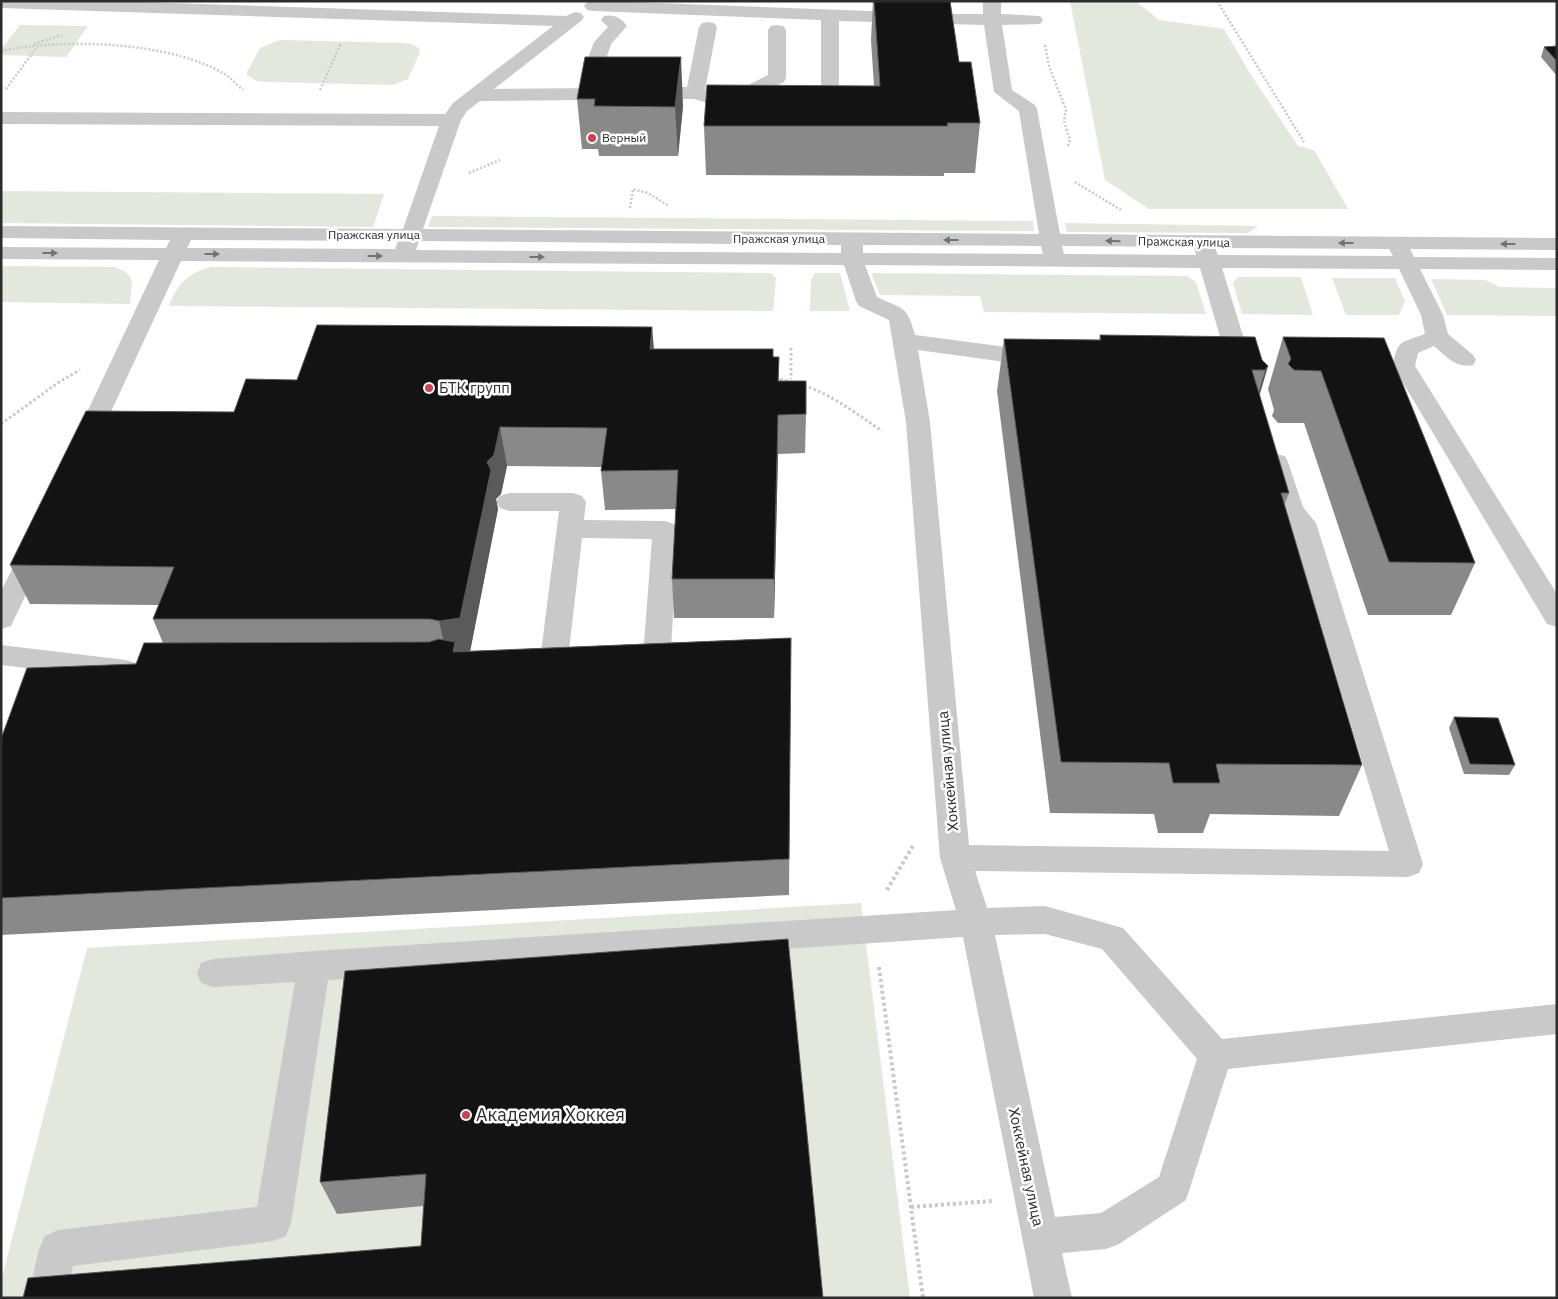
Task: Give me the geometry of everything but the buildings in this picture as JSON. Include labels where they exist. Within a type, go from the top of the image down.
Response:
[{"type":"street","points":[[1,3],[568,21]]},
{"type":"street","points":[[404,256],[451,120],[460,107],[568,21],[595,4],[830,14],[992,10],[1034,20]]},
{"type":"street","points":[[992,10],[1003,92],[1028,109],[1053,251]]},
{"type":"street","points":[[813,102],[822,99],[830,91],[830,14]]},
{"type":"street","points":[[610,20],[618,26],[603,42],[593,68],[621,93]]},
{"type":"street","points":[[695,93],[708,27]]},
{"type":"street","points":[[729,103],[777,78],[778,30]]},
{"type":"street","points":[[830,91],[864,109]]},
{"type":"street","points":[[476,95],[695,93],[729,103],[765,103]]},
{"type":"street","points":[[1,118],[451,120]]},
{"type":"street","name":"Пражская улица","points":[[1,232],[411,235],[794,249]]},
{"type":"street","points":[[76,461],[184,234]]},
{"type":"street","points":[[1397,243],[1432,315],[1437,337],[1465,360]]},
{"type":"street","name":"Пражская улица","points":[[1206,252],[1397,243],[1557,244]]},
{"type":"street","name":"Пражская улица","points":[[1,252],[404,256],[852,249],[1206,252],[1406,263],[1557,264]]},
{"type":"street","name":"Хоккейная улица","points":[[852,249],[867,301],[899,316],[905,341],[918,422],[955,858],[976,922],[1053,1298]]},
{"type":"street","points":[[1206,252],[1230,369],[1252,382],[1254,390]]},
{"type":"street","points":[[1437,337],[1407,349],[1404,366],[1557,617]]},
{"type":"street","points":[[905,341],[1028,358],[1062,359]]},
{"type":"street","points":[[955,858],[1408,864],[1303,522],[1291,511],[1269,440]]},
{"type":"street","points":[[509,502],[573,502],[553,668]]},
{"type":"street","points":[[570,529],[665,530],[656,666],[618,667]]},
{"type":"street","points":[[1,619],[43,531]]},
{"type":"street","points":[[657,651],[686,651]]},
{"type":"street","points":[[1,655],[130,670],[150,670]]},
{"type":"street","points":[[38,688],[49,661]]},
{"type":"street","points":[[524,668],[581,667]]},
{"type":"street","points":[[213,973],[976,922],[1045,920],[1112,938],[1215,1055]]},
{"type":"street","points":[[47,1298],[58,1248],[273,1223],[314,965]]},
{"type":"street","points":[[1215,1055],[1557,1019]]},
{"type":"street","points":[[1041,1237],[1106,1231],[1172,1188],[1215,1055]]},
{"type":"path","points":[[1217,1],[1304,142]]},
{"type":"path","points":[[314,120],[321,83],[356,14]]},
{"type":"path","points":[[1045,40],[1049,66],[1066,110],[1064,121],[1070,140],[1068,147]]},
{"type":"path","points":[[1,95],[41,41]]},
{"type":"path","points":[[1,51],[38,45],[128,47],[188,58],[209,65],[236,82],[244,92],[236,119]]},
{"type":"path","points":[[1037,159],[1124,212]]},
{"type":"path","points":[[630,211],[633,189],[648,193],[670,207]]},
{"type":"path","points":[[1,424],[59,382],[130,345]]},
{"type":"path","points":[[791,348],[791,387]]},
{"type":"path","points":[[771,379],[791,379],[818,389],[883,431]]},
{"type":"path","points":[[916,840],[872,916],[923,1298]]},
{"type":"path","points":[[911,1207],[1033,1198]]},
{"type":"shaded area","points":[[1070,1],[1136,1],[1159,20],[1224,29],[1251,75],[1298,146],[1314,150],[1348,209],[1149,209],[1105,180]]},
{"type":"shaded area","points":[[20,25],[88,26],[66,57],[1,55],[1,49]]},
{"type":"shaded area","points":[[280,40],[403,43],[419,48],[420,52],[408,79],[393,85],[267,82],[257,81],[247,75],[260,48]]},
{"type":"shaded area","points":[[1,191],[384,194],[373,227],[1,223]]},
{"type":"shaded area","points":[[432,216],[1033,221],[1034,231],[428,227]]},
{"type":"shaded area","points":[[1065,223],[1258,226],[1248,233],[1067,232]]},
{"type":"shaded area","points":[[1,266],[115,267],[127,274],[132,281],[130,304],[1,302]]},
{"type":"shaded area","points":[[211,267],[770,273],[776,278],[773,311],[169,306],[184,280],[203,269]]},
{"type":"shaded area","points":[[815,273],[840,273],[850,311],[810,311],[811,280]]},
{"type":"shaded area","points":[[871,273],[1187,276],[1196,282],[1206,314],[984,312],[980,296],[880,295]]},
{"type":"shaded area","points":[[1238,277],[1301,277],[1313,315],[1242,314],[1233,283]]},
{"type":"shaded area","points":[[1332,278],[1395,278],[1405,301],[1399,315],[1346,315]]},
{"type":"shaded area","points":[[1431,279],[1485,280],[1500,287],[1557,288],[1557,316],[1447,315]]},
{"type":"shaded area","name":"Академия Хоккея","points":[[861,903],[910,1298],[1,1298],[1,1281],[87,948]]},
{"type":"place","name":"Верный","points":[[592,138]]},
{"type":"place","name":"БТК групп","points":[[429,388]]},
{"type":"place","name":"Академия Хоккея","points":[[466,1115]]}]
